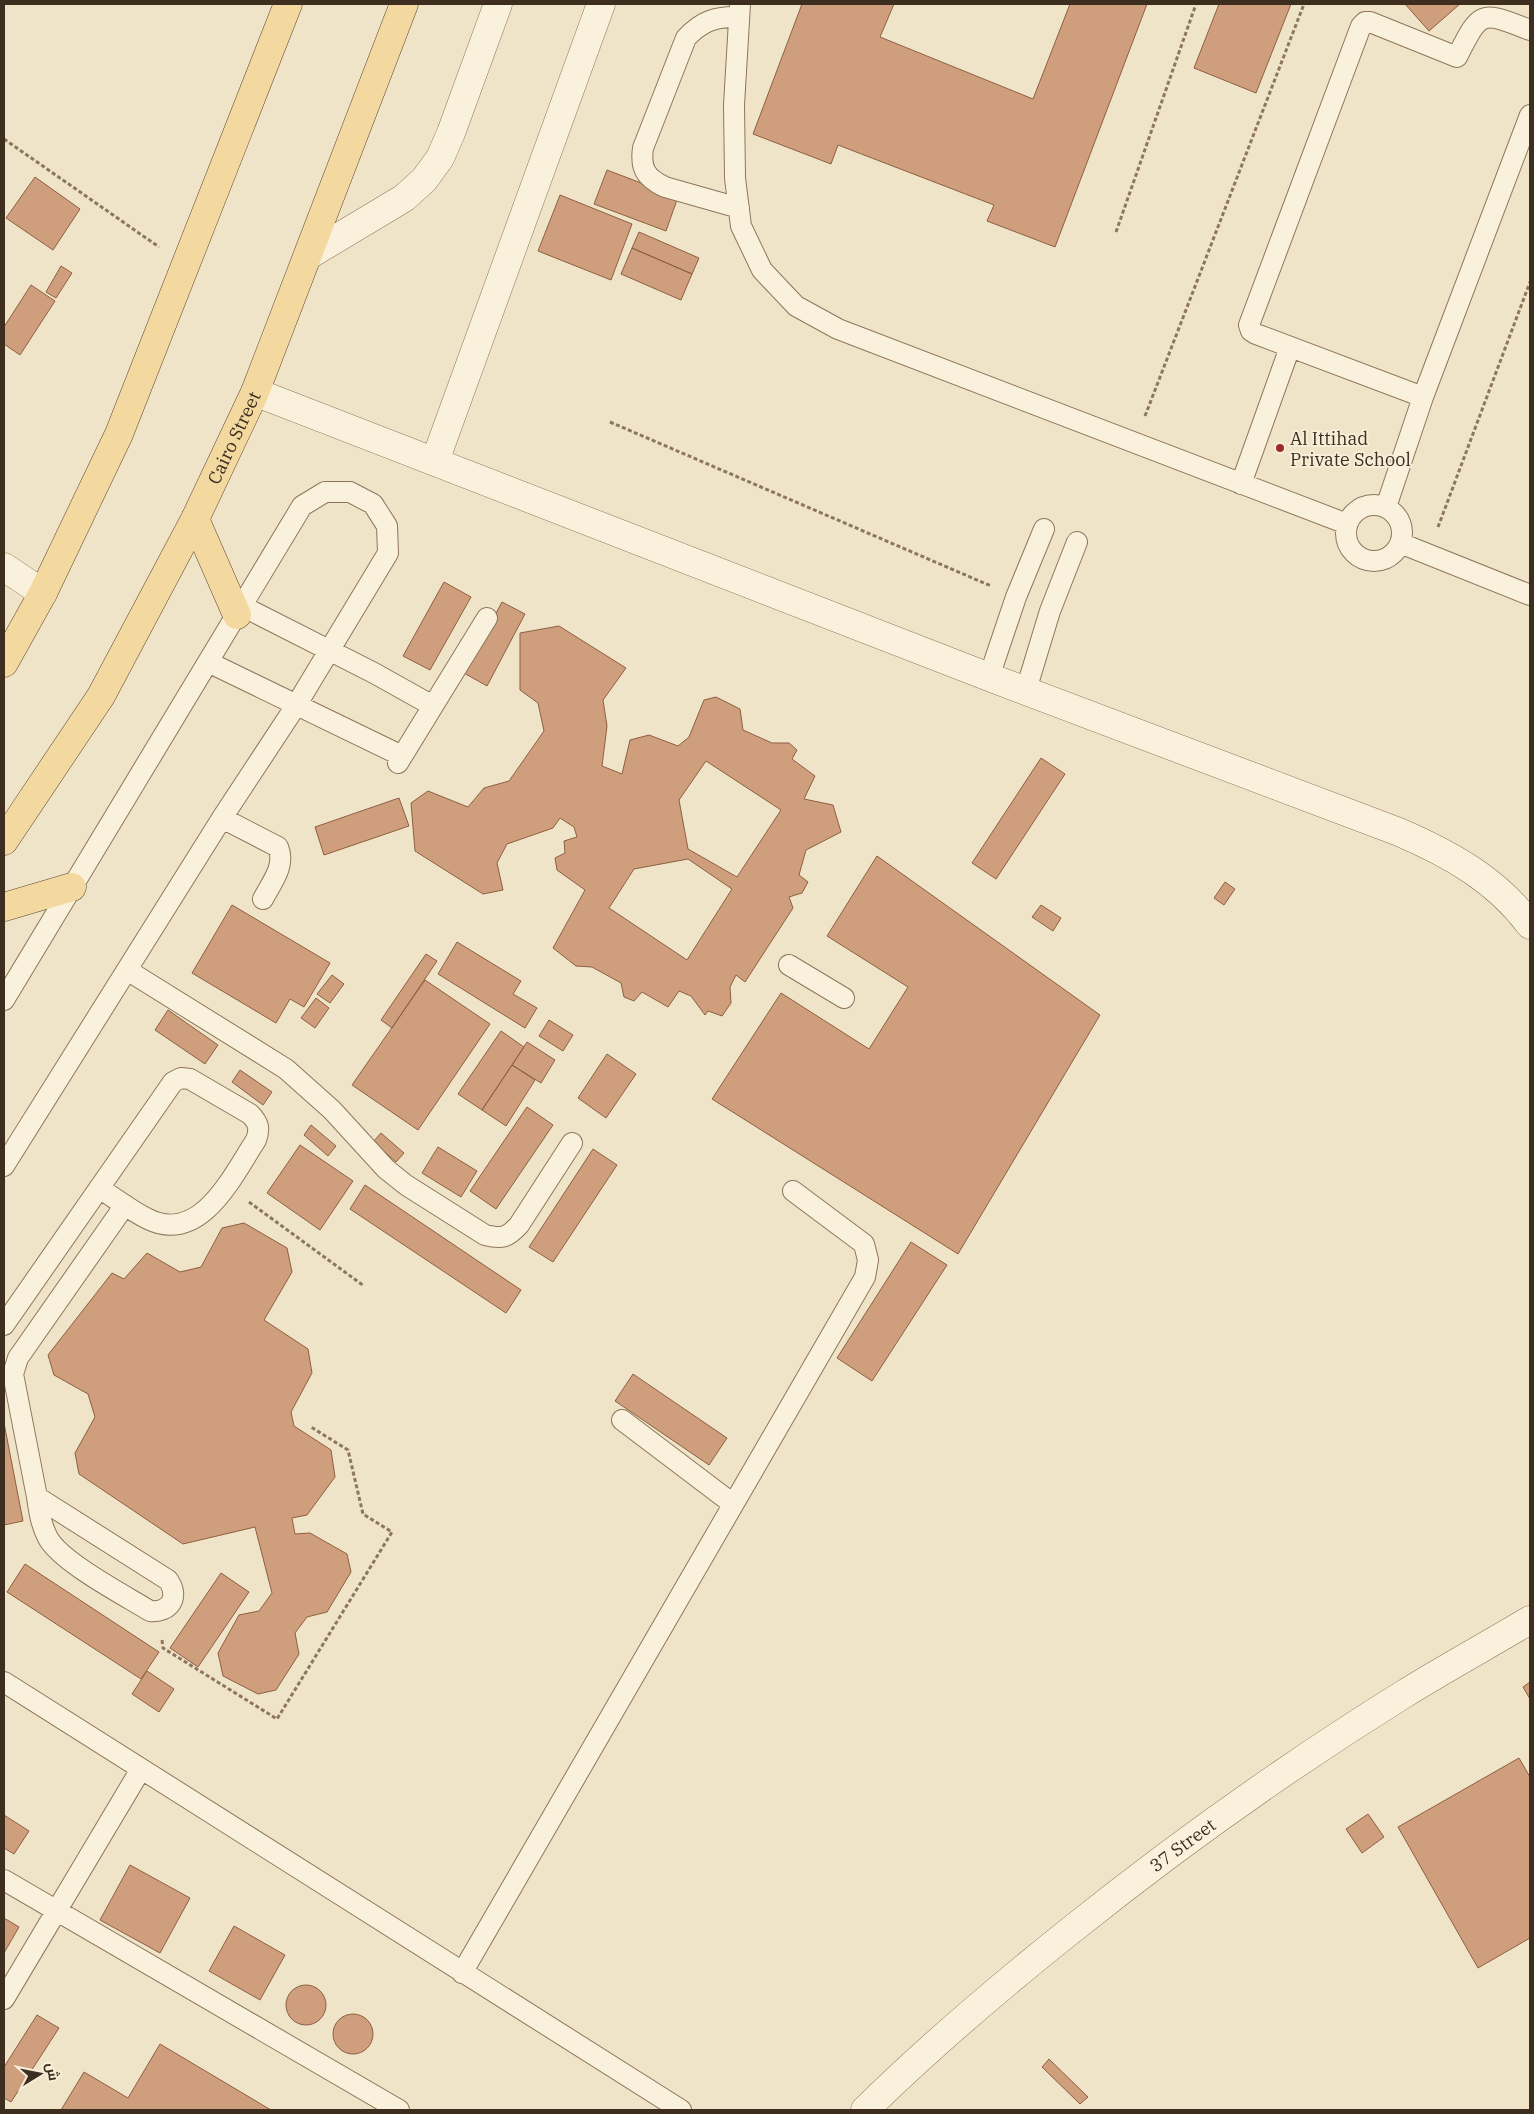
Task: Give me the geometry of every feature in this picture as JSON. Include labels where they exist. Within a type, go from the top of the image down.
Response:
[{"type":"main road","points":[[4,663],[44,593],[119,434],[288,4]]},
{"type":"main road","name":"Cairo Street","points":[[4,841],[101,696],[196,519],[255,392],[404,4]]},
{"type":"main road","points":[[196,519],[239,611]]},
{"type":"main road","points":[[4,907],[72,887]]},
{"type":"street","points":[[309,255],[404,198],[424,180],[440,158],[451,133],[498,4]]},
{"type":"street","points":[[435,461],[600,4]]},
{"type":"street","points":[[255,392],[1436,848],[1470,868],[1501,892],[1530,925]]},
{"type":"street","points":[[4,567],[44,593]]},
{"type":"street","name":"37 Street","points":[[865,2110],[894,2081],[1015,1975],[1140,1875],[1270,1781],[1405,1694],[1530,1620]]},
{"type":"lane","points":[[739,208],[665,187],[654,182],[645,172],[641,161],[643,148],[686,38],[696,27],[709,20],[740,11],[734,105],[735,178],[739,208],[741,226],[762,270],[796,306],[838,329],[1347,524]]},
{"type":"lane","points":[[1423,397],[1256,334],[1251,331],[1249,325],[1361,26],[1365,22],[1370,22],[1457,57],[1476,22],[1489,17],[1502,19],[1530,30]]},
{"type":"lane","points":[[1386,507],[1423,397],[1530,115]]},
{"type":"lane","points":[[1241,484],[1290,347]]},
{"type":"lane","points":[[4,1000],[302,506],[324,492],[350,492],[373,504],[386,526],[388,553],[297,704],[222,818],[4,1166]]},
{"type":"lane","points":[[1368,505],[1386,507],[1394,513],[1400,522],[1402,533],[1400,543],[1394,552],[1385,558],[1374,561],[1364,559],[1355,553],[1349,545],[1346,534],[1347,524],[1352,515],[1368,505]]},
{"type":"lane","points":[[989,677],[1016,597],[1044,529]]},
{"type":"lane","points":[[1026,690],[1050,611],[1077,542]]},
{"type":"lane","points":[[1400,543],[1530,595]]},
{"type":"lane","points":[[239,611],[329,651],[433,706]]},
{"type":"lane","points":[[208,662],[297,704],[400,760],[487,618]]},
{"type":"lane","points":[[222,818],[278,847],[282,856],[280,866],[263,899]]},
{"type":"lane","points":[[789,965],[844,998]]},
{"type":"lane","points":[[127,970],[286,1069],[332,1110],[386,1169],[406,1185],[485,1235],[498,1238],[510,1235],[519,1225],[572,1143]]},
{"type":"lane","points":[[4,1325],[99,1188],[173,1082],[181,1078],[190,1079],[250,1114],[257,1122],[259,1131],[256,1140],[227,1185],[206,1212],[193,1219],[178,1224],[163,1224],[148,1220],[99,1188]]},
{"type":"lane","points":[[462,1972],[865,1277],[868,1260],[864,1244],[794,1191]]},
{"type":"lane","points":[[37,1497],[168,1580],[172,1587],[171,1603],[165,1609],[158,1612],[150,1611],[63,1557],[48,1539],[43,1528],[8,1375],[27,1344],[125,1204]]},
{"type":"lane","points":[[4,1329],[27,1344]]},
{"type":"lane","points":[[622,1420],[733,1504]]},
{"type":"lane","points":[[4,1682],[681,2110]]},
{"type":"lane","points":[[4,1999],[140,1768]]},
{"type":"lane","points":[[4,1880],[399,2110]]},
{"type":"path","points":[[1116,232],[1196,4]]},
{"type":"path","points":[[1134,443],[1304,4]]},
{"type":"path","points":[[4,139],[186,266]]},
{"type":"path","points":[[1428,555],[1530,282]]},
{"type":"path","points":[[610,422],[1016,597]]},
{"type":"path","points":[[227,1185],[364,1286]]},
{"type":"path","points":[[158,1612],[163,1648],[277,1719],[392,1532],[362,1514],[348,1450],[311,1427]]},
{"type":"building","points":[[802,4],[894,4],[880,37],[1033,99],[1070,4],[1147,4],[1055,247],[987,221],[994,205],[838,145],[831,164],[753,134]]},
{"type":"building","points":[[1219,4],[1291,4],[1256,93],[1194,68]]},
{"type":"building","points":[[1405,4],[1460,4],[1429,31]]},
{"type":"building","points":[[607,170],[678,197],[666,231],[594,204]]},
{"type":"building","points":[[35,177],[80,209],[53,250],[6,218]]},
{"type":"building","points":[[560,195],[632,224],[611,280],[538,251]]},
{"type":"building","points":[[639,232],[699,258],[692,274],[632,248]]},
{"type":"building","points":[[632,248],[692,274],[681,300],[621,274]]},
{"type":"building","points":[[61,266],[72,273],[56,298],[46,292]]},
{"type":"building","points":[[31,285],[55,301],[20,355],[4,344],[4,327]]},
{"type":"building","points":[[444,582],[471,597],[430,670],[403,656]]},
{"type":"building","points":[[502,602],[525,614],[487,686],[464,673]]},
{"type":"building","points":[[559,626],[626,668],[603,700],[607,726],[602,766],[622,774],[630,740],[649,735],[678,746],[689,737],[704,700],[716,697],[740,709],[743,730],[772,743],[789,743],[797,750],[792,759],[815,776],[804,799],[833,805],[841,832],[806,850],[799,875],[808,882],[802,893],[789,897],[793,908],[745,982],[736,975],[730,987],[731,1003],[722,1016],[708,1011],[705,1015],[691,996],[679,991],[668,1007],[642,992],[634,1001],[624,997],[621,983],[592,967],[576,966],[553,948],[585,890],[557,870],[555,858],[565,853],[564,841],[577,837],[574,827],[560,818],[553,828],[507,844],[497,863],[503,890],[483,894],[415,851],[411,803],[428,791],[468,807],[484,788],[509,781],[544,731],[538,703],[520,690],[520,633]],"holes":[[[706,761],[781,810],[737,877],[688,849],[679,800]],[[688,859],[732,889],[687,960],[609,908],[634,869]]]},
{"type":"building","points":[[1041,758],[1065,774],[996,879],[972,863]]},
{"type":"building","points":[[399,798],[409,826],[324,855],[315,827]]},
{"type":"building","points":[[877,856],[1100,1015],[958,1254],[712,1099],[781,993],[869,1049],[908,987],[827,936]]},
{"type":"building","points":[[1225,882],[1235,889],[1224,905],[1214,898]]},
{"type":"building","points":[[232,905],[330,963],[304,1007],[290,999],[276,1023],[192,973]]},
{"type":"building","points":[[1041,905],[1061,918],[1053,931],[1032,917]]},
{"type":"building","points":[[457,942],[521,981],[513,994],[537,1008],[525,1028],[438,974]]},
{"type":"building","points":[[426,954],[437,961],[392,1028],[381,1020]]},
{"type":"building","points":[[332,975],[344,984],[330,1003],[317,994]]},
{"type":"building","points":[[425,980],[490,1024],[418,1130],[352,1085]]},
{"type":"building","points":[[316,998],[329,1008],[315,1028],[301,1018]]},
{"type":"building","points":[[168,1010],[218,1045],[205,1064],[155,1030]]},
{"type":"building","points":[[549,1020],[573,1035],[563,1051],[539,1036]]},
{"type":"building","points":[[501,1031],[524,1047],[482,1110],[458,1094]]},
{"type":"building","points":[[527,1042],[555,1060],[541,1083],[512,1065]]},
{"type":"building","points":[[607,1054],[636,1074],[606,1118],[578,1098]]},
{"type":"building","points":[[512,1065],[535,1080],[506,1126],[482,1110]]},
{"type":"building","points":[[240,1070],[272,1092],[263,1105],[232,1082]]},
{"type":"building","points":[[527,1107],[553,1125],[496,1209],[470,1191]]},
{"type":"building","points":[[311,1125],[336,1146],[328,1156],[304,1135]]},
{"type":"building","points":[[381,1133],[404,1153],[396,1162],[373,1142]]},
{"type":"building","points":[[300,1145],[353,1181],[320,1230],[267,1193]]},
{"type":"building","points":[[438,1147],[477,1171],[461,1197],[422,1173]]},
{"type":"building","points":[[593,1149],[617,1165],[553,1262],[529,1247]]},
{"type":"building","points":[[365,1185],[521,1290],[506,1313],[350,1209]]},
{"type":"building","points":[[244,1223],[287,1248],[292,1272],[264,1320],[308,1349],[312,1373],[291,1412],[294,1426],[331,1450],[335,1477],[307,1515],[292,1518],[295,1534],[310,1533],[347,1554],[351,1572],[327,1612],[307,1617],[295,1633],[299,1654],[276,1690],[258,1694],[223,1676],[218,1653],[239,1615],[259,1611],[272,1593],[255,1527],[183,1544],[79,1474],[75,1453],[95,1417],[88,1394],[54,1375],[48,1355],[112,1273],[124,1279],[147,1253],[180,1272],[201,1267],[222,1228]]},
{"type":"building","points":[[911,1242],[947,1265],[872,1381],[837,1358]]},
{"type":"building","points":[[633,1374],[727,1438],[709,1465],[615,1401]]},
{"type":"building","points":[[4,1423],[23,1521],[4,1525]]},
{"type":"building","points":[[25,1564],[159,1652],[141,1679],[7,1592]]},
{"type":"building","points":[[221,1573],[249,1592],[198,1667],[170,1648]]},
{"type":"building","points":[[147,1671],[174,1689],[159,1712],[132,1694]]},
{"type":"building","points":[[1530,1682],[1530,1699],[1523,1687]]},
{"type":"building","points":[[1519,1758],[1530,1777],[1530,1938],[1478,1968],[1398,1827]]},
{"type":"building","points":[[1368,1814],[1384,1837],[1362,1853],[1346,1829]]},
{"type":"building","points":[[4,1815],[29,1831],[14,1854],[4,1848]]},
{"type":"building","points":[[130,1865],[190,1898],[160,1953],[100,1920]]},
{"type":"building","points":[[4,1918],[19,1927],[4,1953]]},
{"type":"building","points":[[234,1926],[285,1955],[260,2000],[209,1971]]},
{"type":"building","points":[[306,1985],[320,1991],[326,2005],[320,2019],[306,2025],[292,2019],[286,2005],[292,1991]]},
{"type":"building","points":[[353,2014],[367,2020],[373,2034],[367,2048],[353,2054],[339,2048],[333,2034],[339,2020]]},
{"type":"building","points":[[37,2015],[59,2028],[11,2102],[4,2098],[4,2067]]},
{"type":"building","points":[[160,2044],[271,2110],[61,2110],[84,2072],[128,2098]]},
{"type":"building","points":[[1049,2059],[1088,2097],[1080,2104],[1042,2067]]},
{"type":"place","name":"Al Ittihad Private School","points":[[1280,448]]}]
